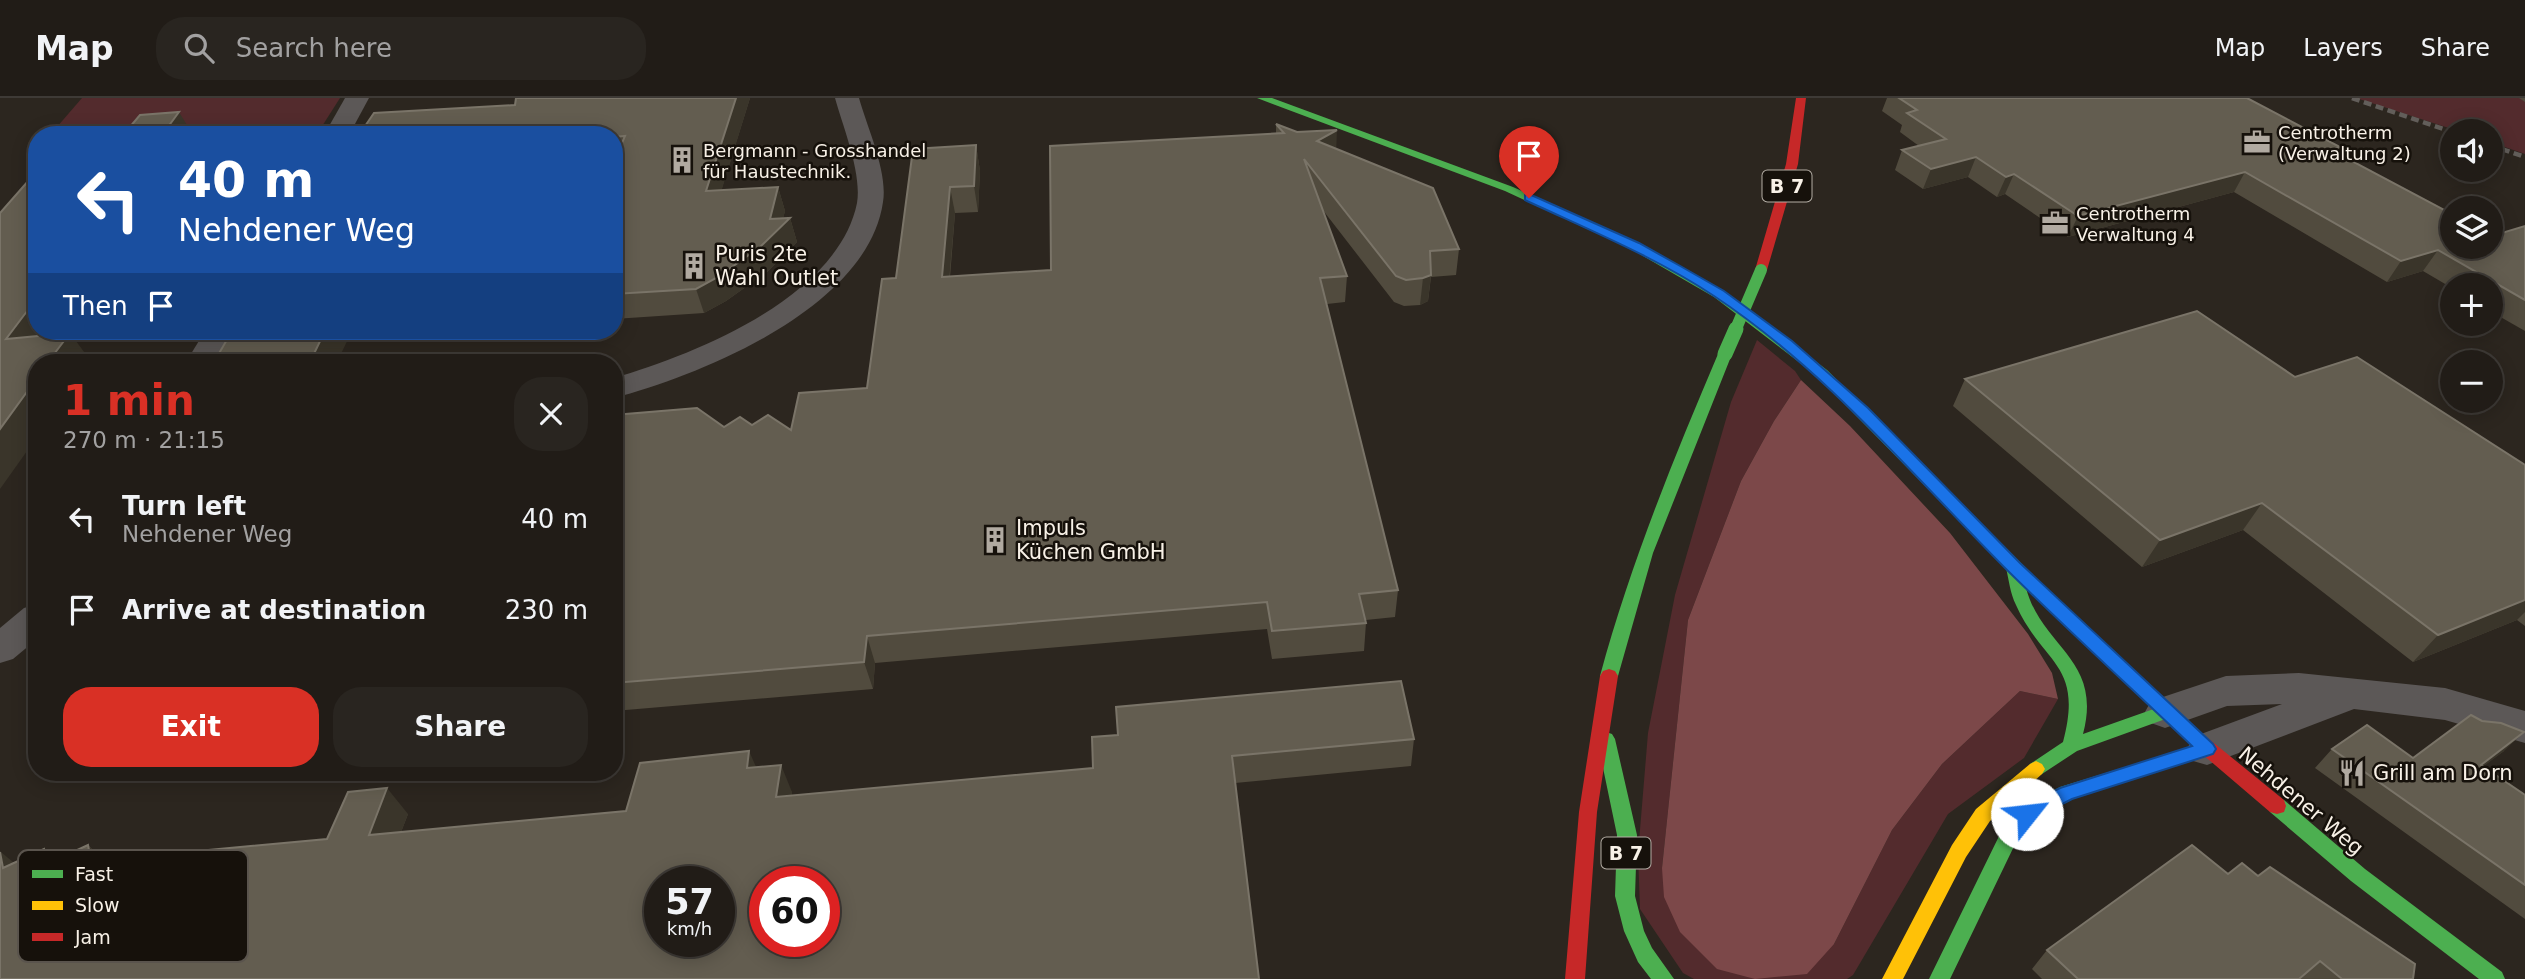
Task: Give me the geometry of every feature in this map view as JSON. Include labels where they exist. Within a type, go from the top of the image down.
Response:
[{"type":"main road","name":"Nehdener Weg","points":[[1262,98],[1509,189],[1635,246],[1719,294],[1822,373],[2014,567],[2165,712],[2358,875],[2495,979]]},
{"type":"main road","name":"B 7","points":[[1575,979],[1585,832],[1616,648],[1644,555],[1761,271],[1782,210],[1800,129],[1801,98]]},
{"type":"main road","points":[[2014,567],[2018,590],[2027,610],[2064,660],[2079,690],[2081,709],[2071,746]]},
{"type":"main road","points":[[1892,979],[1959,851],[1983,815],[2025,777],[2071,746],[2165,712]]},
{"type":"main road","name":"B 7","points":[[1602,720],[1627,835],[1625,896],[1634,931],[1645,954],[1664,979]]},
{"type":"main road","points":[[1939,979],[2011,832],[2027,814],[2067,793],[2207,749]]},
{"type":"street","points":[[341,126],[357,98]]},
{"type":"street","points":[[623,385],[704,356],[769,322],[798,303],[845,259],[861,234],[870,198],[847,98]]},
{"type":"street","points":[[0,649],[28,626]]},
{"type":"street","points":[[2165,712],[2226,691],[2299,688],[2445,704],[2525,727]]},
{"type":"street","points":[[2207,749],[2306,709],[2339,698],[2364,695]]},
{"type":"shaded area","points":[[82,98],[340,98],[322,126],[58,126]]},
{"type":"shaded area","points":[[2356,98],[2525,98],[2525,154],[2503,146],[2503,119],[2440,119],[2440,125]]},
{"type":"shaded area","points":[[1757,340],[1795,371],[1801,380],[1774,421],[1741,481],[1688,620],[1662,868],[1834,944],[1892,830],[1942,764],[2020,691],[2058,699],[2024,758],[1948,814],[1853,975],[1847,979],[1694,979],[1683,973],[1640,909],[1638,854],[1648,733],[1675,595],[1731,402]]},
{"type":"shaded area","points":[[1801,380],[1850,426],[1950,533],[2028,634],[2052,673],[2058,699],[2020,691],[1942,764],[1892,830],[1834,944],[1807,974],[1755,979],[1717,969],[1680,932],[1664,897],[1662,868],[1688,620],[1741,481],[1774,421]]},
{"type":"building","points":[[516,98],[736,98],[706,191],[778,187],[770,219],[790,218],[760,247],[696,289],[623,293],[623,126],[365,126],[374,113],[515,105]]},
{"type":"building","points":[[1899,98],[2247,98],[2340,147],[2331,150],[2440,208],[2440,251],[2401,261],[2245,172],[2078,216],[2014,174],[2006,177],[1976,157],[1931,169],[1902,150],[1946,139],[1907,113],[1917,110]]},
{"type":"building","points":[[179,112],[169,126],[131,126],[140,115]]},
{"type":"building","name":"Impuls Küchen GmbH","points":[[1276,124],[1297,132],[1337,130],[1317,141],[1433,188],[1459,249],[1430,251],[1431,275],[1406,280],[1396,276],[1304,159],[1347,276],[1320,278],[1398,590],[1359,594],[1366,623],[1272,631],[1267,602],[867,636],[864,662],[623,682],[623,414],[697,408],[724,427],[740,417],[752,425],[768,415],[791,430],[799,393],[867,388],[882,279],[896,278],[913,149],[976,145],[974,186],[950,187],[942,277],[1051,270],[1050,146],[1284,133]]},
{"type":"building","points":[[28,181],[28,310],[6,339],[28,337],[28,340],[65,340],[54,354],[28,354],[28,390],[0,429],[0,213]]},
{"type":"building","points":[[2525,226],[2525,300],[2503,287],[2503,273],[2478,273],[2454,259],[2503,259],[2503,233]]},
{"type":"building","points":[[2197,311],[2295,377],[2357,357],[2440,410],[2440,413],[2444,413],[2525,465],[2525,600],[2438,635],[2262,503],[2160,540],[1965,379]]},
{"type":"building","points":[[227,340],[321,340],[314,354],[219,354]]},
{"type":"building","points":[[1401,681],[1414,739],[1232,756],[1259,979],[0,979],[0,852],[3,868],[18,861],[18,962],[248,962],[248,850],[209,850],[327,839],[348,792],[387,788],[369,835],[626,811],[640,763],[749,751],[747,768],[781,765],[776,797],[1093,768],[1092,737],[1118,735],[1116,707]]},
{"type":"building","points":[[2471,715],[2482,721],[2501,723],[2524,732],[2481,765],[2525,795],[2525,885],[2332,749],[2367,725],[2413,758]]},
{"type":"building","points":[[2192,845],[2228,874],[2242,863],[2258,876],[2270,867],[2415,964],[2413,979],[2342,979],[2320,961],[2299,979],[2078,979],[2047,950]]},
{"type":"railway","points":[[2352,98],[2440,128]]},
{"type":"railway","points":[[2503,149],[2525,157]]},
{"type":"traffic: fast","points":[[1262,98],[1509,189],[1635,246],[1719,294],[1822,373],[2031,583]]},
{"type":"traffic: fast","points":[[1725,354],[1761,270]]},
{"type":"traffic: fast","points":[[1609,676],[1646,553],[1725,354]]},
{"type":"traffic: fast","points":[[2014,567],[2026,609],[2070,671],[2076,685],[2079,701],[2078,721],[2071,746]]},
{"type":"traffic: fast","points":[[2036,769],[2071,746],[2165,712]]},
{"type":"traffic: fast","points":[[1606,739],[1627,835],[1625,896],[1634,931],[1645,955],[1664,979]]},
{"type":"traffic: fast","points":[[1939,979],[2011,832],[2027,814],[2067,793],[2207,749]]},
{"type":"traffic: fast","points":[[2277,806],[2358,875],[2495,979]]},
{"type":"traffic: slow","points":[[1892,979],[1959,851],[1983,815],[2036,769]]},
{"type":"traffic: jam","points":[[1761,270],[1792,164],[1801,98]]},
{"type":"traffic: jam","points":[[2031,583],[2187,731],[2277,806]]},
{"type":"traffic: jam","points":[[1575,979],[1588,812],[1609,676]]},
{"type":"place","name":"Centrotherm (Verwaltung 2)","points":[[2257,142]]},
{"type":"place","name":"Bergmann - Grosshandel für Haustechnik.","points":[[682,160]]},
{"type":"place","name":"Centrotherm Verwaltung 4","points":[[2055,223]]},
{"type":"place","name":"Puris 2te Wahl Outlet","points":[[694,266]]},
{"type":"place","name":"Impuls Küchen GmbH","points":[[995,540]]},
{"type":"place","name":"Grill am Dorn","points":[[2352,773]]},
{"type":"route","points":[[1529,198],[1570,215],[1678,269],[1719,294],[1788,344],[1863,412],[2014,567],[2207,749],[2067,793],[2027,814]]}]
